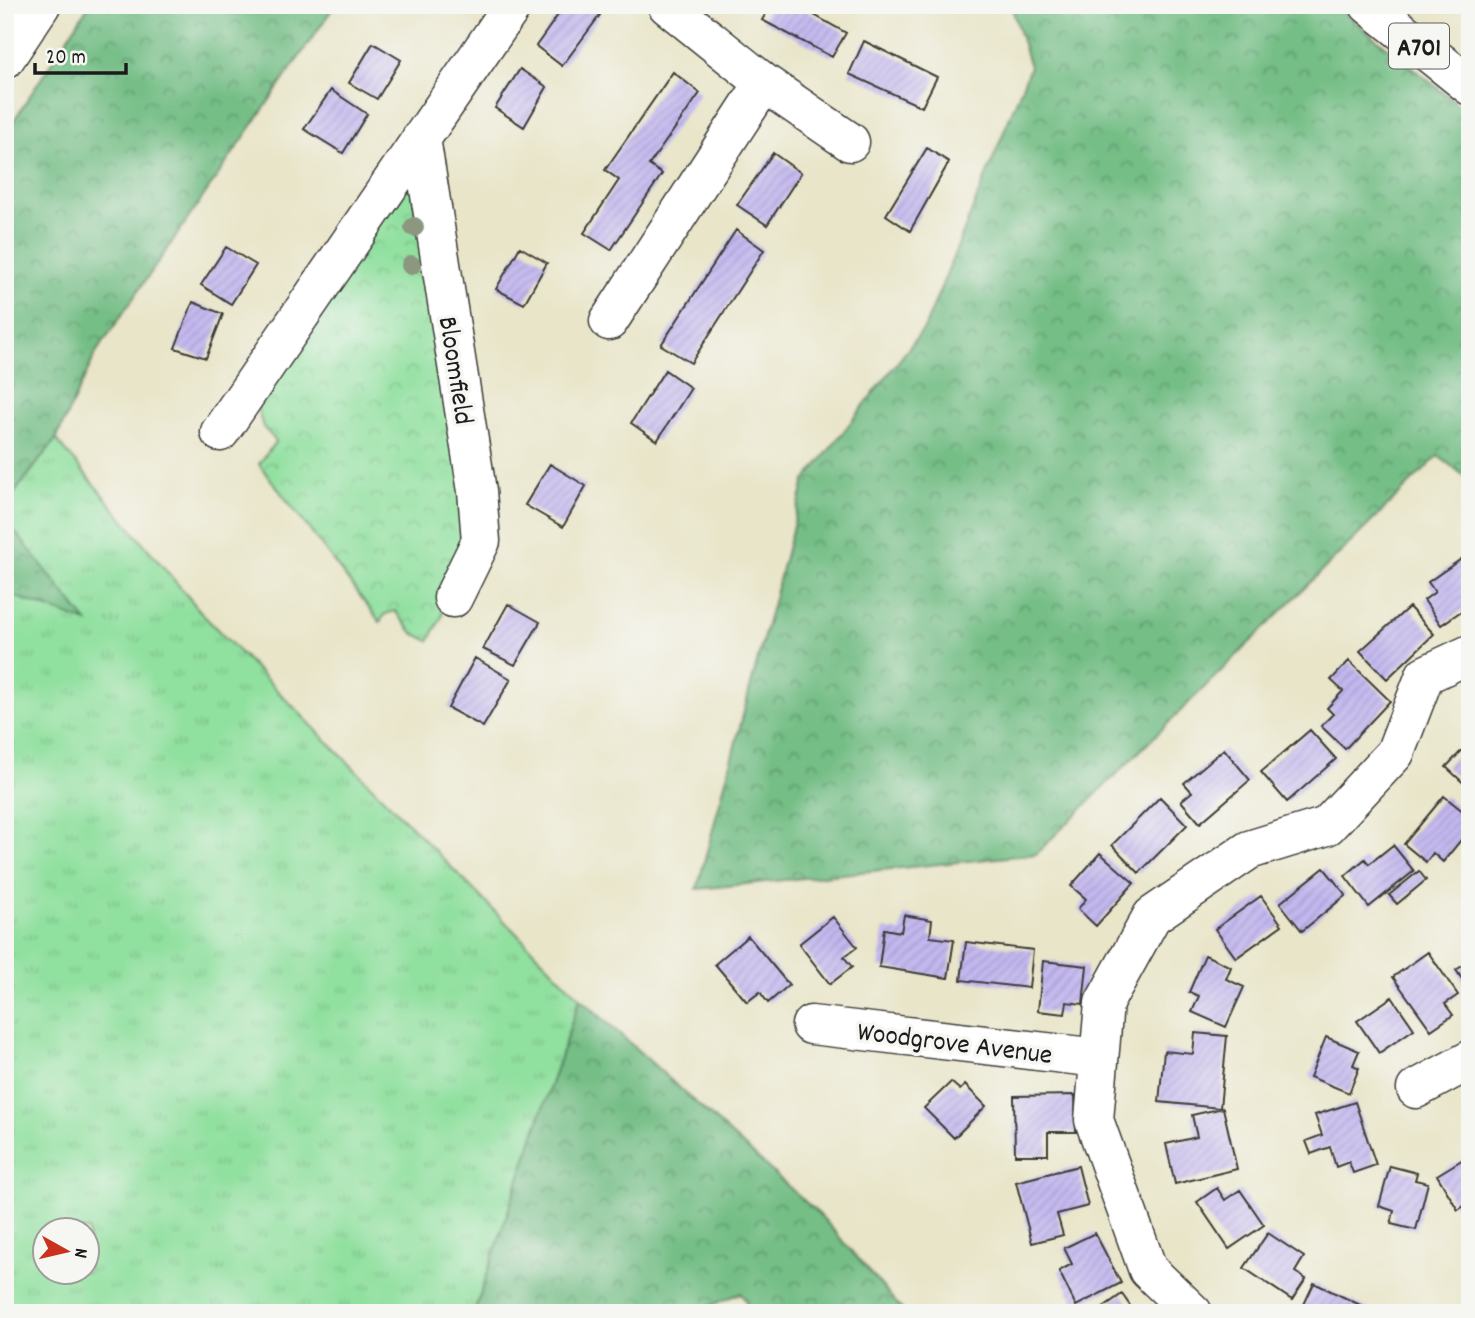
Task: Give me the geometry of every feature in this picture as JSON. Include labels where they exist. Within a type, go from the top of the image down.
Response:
[{"type":"main road","points":[[5,59],[41,5]]},
{"type":"main road","points":[[220,432],[513,5]]},
{"type":"main road","points":[[667,5],[764,83],[850,142]]},
{"type":"main road","name":"A701","points":[[1369,5],[1470,86]]},
{"type":"main road","points":[[609,321],[764,83]]},
{"type":"main road","name":"Bloomfield","points":[[421,138],[481,541],[453,598]]},
{"type":"main road","points":[[1194,1313],[1147,1270],[1094,1120],[1104,1003],[1152,916],[1249,850],[1327,826],[1395,753],[1425,675],[1470,654]]},
{"type":"main road","name":"Woodgrove Avenue","points":[[811,1025],[1099,1058]]},
{"type":"main road","points":[[1416,1089],[1466,1071]]},
{"type":"green space","points":[[89,5],[335,5],[97,351],[56,439],[5,505],[5,134]]},
{"type":"green space","points":[[1011,5],[1334,5],[1470,114],[1470,480],[1438,456],[1036,854],[697,889],[805,481],[925,327],[1030,67]]},
{"type":"green space","points":[[397,188],[412,188],[469,498],[459,560],[446,589],[442,616],[429,641],[413,633],[395,611],[385,614],[380,622],[259,464],[276,441],[263,427],[256,404]]},
{"type":"green space","points":[[56,439],[205,617],[580,998],[474,1313],[5,1313],[5,505]]},
{"type":"green space","points":[[5,519],[87,622],[5,593]]},
{"type":"green space","points":[[580,998],[821,1216],[905,1313],[752,1313],[741,1293],[693,1313],[474,1313]]},
{"type":"building","points":[[565,5],[586,5],[600,15],[562,66],[536,46]]},
{"type":"building","points":[[771,5],[796,5],[846,33],[832,57],[762,20]]},
{"type":"building","points":[[864,41],[937,77],[922,107],[849,74]]},
{"type":"building","points":[[373,43],[401,60],[377,99],[349,83]]},
{"type":"building","points":[[520,69],[547,87],[524,127],[495,108]]},
{"type":"building","points":[[673,72],[700,93],[649,165],[662,174],[611,250],[584,233],[619,180],[605,170]]},
{"type":"building","points":[[331,90],[367,114],[343,153],[304,129]]},
{"type":"building","points":[[927,148],[949,162],[910,231],[886,215]]},
{"type":"building","points":[[773,153],[801,173],[767,225],[737,205]]},
{"type":"building","points":[[736,230],[764,250],[691,363],[661,345]]},
{"type":"building","points":[[226,247],[256,265],[231,304],[201,285]]},
{"type":"building","points":[[520,247],[547,263],[524,304],[496,289]]},
{"type":"building","points":[[193,302],[223,314],[206,358],[175,348]]},
{"type":"building","points":[[665,370],[691,388],[657,441],[631,423]]},
{"type":"building","points":[[550,464],[586,486],[563,527],[525,505]]},
{"type":"building","points":[[1470,553],[1470,605],[1441,625],[1424,600],[1435,592],[1428,582]]},
{"type":"building","points":[[508,604],[540,622],[515,665],[483,649]]},
{"type":"building","points":[[1409,607],[1434,634],[1387,679],[1360,651]]},
{"type":"building","points":[[475,658],[511,679],[483,727],[448,708]]},
{"type":"building","points":[[1349,661],[1390,701],[1345,749],[1321,726],[1333,714],[1327,708],[1343,691],[1331,680]]},
{"type":"building","points":[[1310,730],[1336,759],[1287,802],[1261,772]]},
{"type":"building","points":[[1470,742],[1470,789],[1446,767]]},
{"type":"building","points":[[1224,749],[1250,780],[1200,823],[1181,801],[1192,792],[1184,783]]},
{"type":"building","points":[[1444,796],[1470,817],[1470,829],[1443,862],[1433,853],[1426,862],[1404,844]]},
{"type":"building","points":[[1160,797],[1187,825],[1139,873],[1112,845]]},
{"type":"building","points":[[1393,845],[1414,871],[1369,907],[1345,876],[1365,859],[1369,864]]},
{"type":"building","points":[[1100,853],[1134,883],[1096,926],[1078,909],[1086,899],[1071,886]]},
{"type":"building","points":[[1324,868],[1346,895],[1302,931],[1280,903]]},
{"type":"building","points":[[1419,871],[1426,880],[1397,904],[1389,895]]},
{"type":"building","points":[[1261,896],[1282,925],[1236,958],[1215,929]]},
{"type":"building","points":[[904,915],[932,920],[930,937],[954,940],[948,978],[879,967],[884,929],[901,932]]},
{"type":"building","points":[[833,917],[857,947],[844,957],[852,967],[830,984],[799,944]]},
{"type":"building","points":[[748,936],[789,985],[768,1003],[760,992],[747,1002],[715,964]]},
{"type":"building","points":[[966,942],[1033,950],[1029,988],[961,980]]},
{"type":"building","points":[[1428,952],[1458,995],[1445,1004],[1453,1015],[1431,1030],[1393,977]]},
{"type":"building","points":[[1205,955],[1231,967],[1226,979],[1244,987],[1226,1027],[1192,1012],[1199,996],[1189,992]]},
{"type":"building","points":[[1043,961],[1087,966],[1083,1004],[1067,1002],[1065,1014],[1038,1011]]},
{"type":"building","points":[[1470,961],[1470,991],[1456,970]]},
{"type":"building","points":[[1392,997],[1414,1029],[1379,1053],[1357,1021]]},
{"type":"building","points":[[1195,1033],[1227,1036],[1220,1108],[1159,1102],[1164,1051],[1193,1054]]},
{"type":"building","points":[[1326,1037],[1359,1051],[1353,1065],[1359,1068],[1349,1093],[1310,1077]]},
{"type":"building","points":[[951,1082],[960,1090],[965,1085],[986,1106],[954,1138],[924,1108]]},
{"type":"building","points":[[1075,1095],[1076,1132],[1048,1132],[1048,1155],[1015,1155],[1014,1096]]},
{"type":"building","points":[[1355,1102],[1376,1165],[1353,1173],[1349,1162],[1336,1167],[1330,1147],[1311,1154],[1306,1141],[1322,1135],[1315,1115]]},
{"type":"building","points":[[1223,1108],[1237,1169],[1175,1184],[1166,1144],[1197,1137],[1192,1115]]},
{"type":"building","points":[[1470,1155],[1470,1208],[1467,1204],[1458,1210],[1437,1175]]},
{"type":"building","points":[[1078,1166],[1088,1206],[1057,1214],[1063,1235],[1032,1243],[1016,1182]]},
{"type":"building","points":[[1390,1166],[1417,1173],[1415,1180],[1428,1183],[1416,1230],[1391,1224],[1394,1211],[1379,1206]]},
{"type":"building","points":[[1217,1188],[1225,1200],[1240,1190],[1264,1225],[1229,1249],[1197,1202]]},
{"type":"building","points":[[1095,1233],[1121,1283],[1076,1306],[1059,1271],[1072,1264],[1064,1248]]},
{"type":"building","points":[[1268,1233],[1304,1257],[1295,1272],[1306,1279],[1292,1300],[1244,1268]]},
{"type":"building","points":[[1314,1283],[1377,1313],[1300,1313]]},
{"type":"building","points":[[1122,1294],[1135,1313],[1095,1313]]}]
